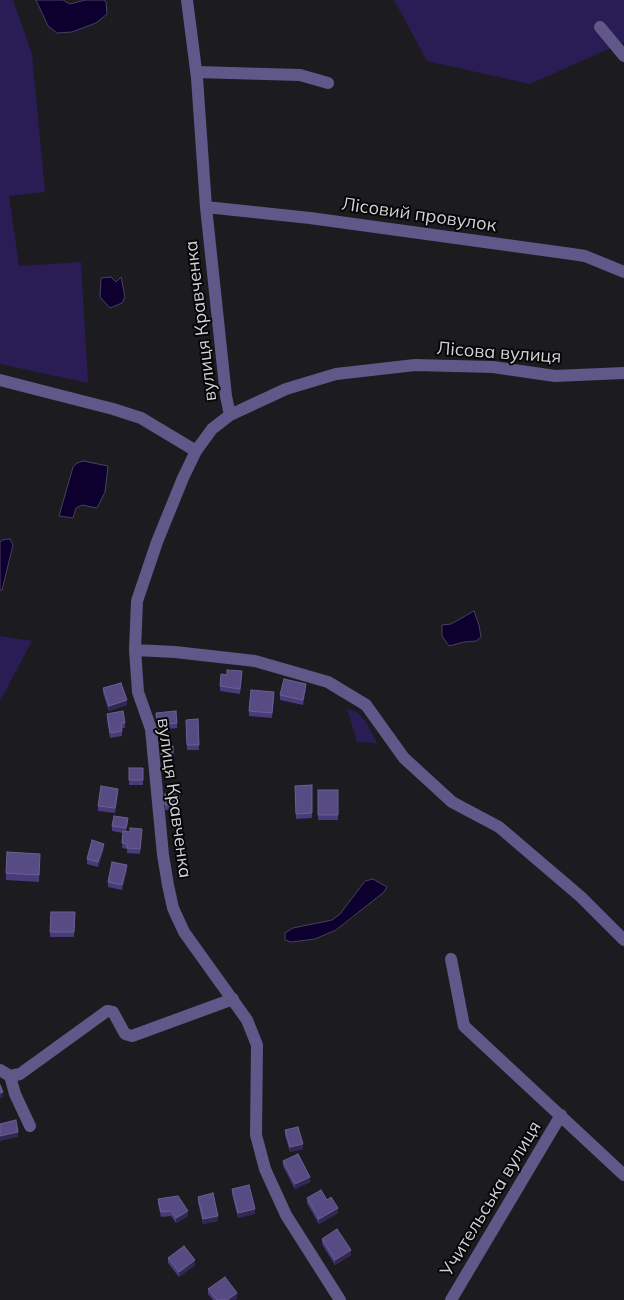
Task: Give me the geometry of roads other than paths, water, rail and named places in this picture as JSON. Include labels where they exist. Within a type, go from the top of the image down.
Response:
[{"type":"street","name":"вулиця Кравченка","points":[[187,0],[196,72],[206,207],[226,396],[230,415],[212,429],[196,451],[157,542],[137,601],[135,650],[138,692],[151,729],[163,855],[174,908],[184,932],[248,1020],[257,1045],[256,1136],[265,1169],[286,1215],[340,1300]]},
{"type":"street","points":[[600,27],[624,56]]},
{"type":"street","points":[[196,72],[300,75],[328,83]]},
{"type":"street","name":"Лісовий провулок","points":[[206,207],[310,218],[585,256],[624,272]]},
{"type":"street","name":"Лісова вулиця","points":[[230,415],[286,389],[336,374],[415,364],[493,367],[555,376],[624,373]]},
{"type":"street","points":[[0,380],[141,418],[196,451]]},
{"type":"street","points":[[135,650],[175,652],[255,661],[328,682],[366,705],[404,758],[452,802],[499,827],[581,898],[624,940]]},
{"type":"street","name":"Учительська вулиця","points":[[451,959],[464,1026],[624,1175]]},
{"type":"street","points":[[30,1126],[5,1073],[20,1074],[107,1011],[114,1012],[125,1034],[132,1036],[233,998]]},
{"type":"street","name":"Учительська вулиця","points":[[451,1300],[561,1115]]}]
